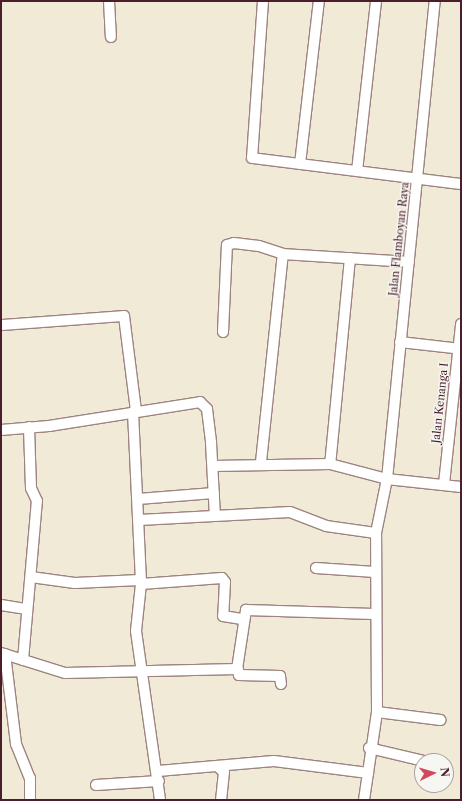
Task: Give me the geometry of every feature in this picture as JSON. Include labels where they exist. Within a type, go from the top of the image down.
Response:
[{"type":"street","points":[[109,1],[111,37]]},
{"type":"street","points":[[263,1],[250,154],[253,159],[357,170],[461,184]]},
{"type":"street","points":[[300,164],[319,1]]},
{"type":"street","points":[[357,170],[376,1]]},
{"type":"street","name":"Jalan Flamboyan Raya","points":[[364,800],[368,773],[369,748],[377,712],[378,669],[374,614],[376,533],[387,480],[435,1]]},
{"type":"street","points":[[223,332],[227,245],[234,243],[259,246],[283,254],[409,262]]},
{"type":"street","points":[[261,462],[283,254]]},
{"type":"street","points":[[330,464],[350,258]]},
{"type":"street","points":[[1,325],[124,316],[135,412],[141,582],[136,631],[158,776],[160,800]]},
{"type":"street","name":"Jalan Kenanga I","points":[[444,484],[460,349],[461,324]]},
{"type":"street","points":[[400,342],[460,349]]},
{"type":"street","points":[[1,430],[135,412],[196,401],[204,404],[214,466],[215,516]]},
{"type":"street","points":[[23,660],[37,501],[31,488],[29,427]]},
{"type":"street","points":[[214,466],[261,462],[330,464],[387,480],[444,484],[461,487]]},
{"type":"street","points":[[138,499],[214,493]]},
{"type":"street","points":[[139,520],[290,512],[319,525],[376,533]]},
{"type":"street","points":[[316,568],[375,572]]},
{"type":"street","points":[[31,577],[75,583],[141,582],[222,578],[225,582],[223,616],[242,619]]},
{"type":"street","points":[[1,605],[27,609]]},
{"type":"street","points":[[282,684],[280,676],[240,675],[238,669],[242,619],[246,610],[253,609],[374,614]]},
{"type":"street","points":[[30,800],[30,778],[16,744],[4,686],[3,654],[65,673],[238,669]]},
{"type":"street","points":[[377,712],[440,720]]},
{"type":"street","points":[[369,748],[414,759]]},
{"type":"street","points":[[96,785],[217,766],[274,761],[368,773]]},
{"type":"street","points":[[217,766],[224,772],[222,800]]}]
